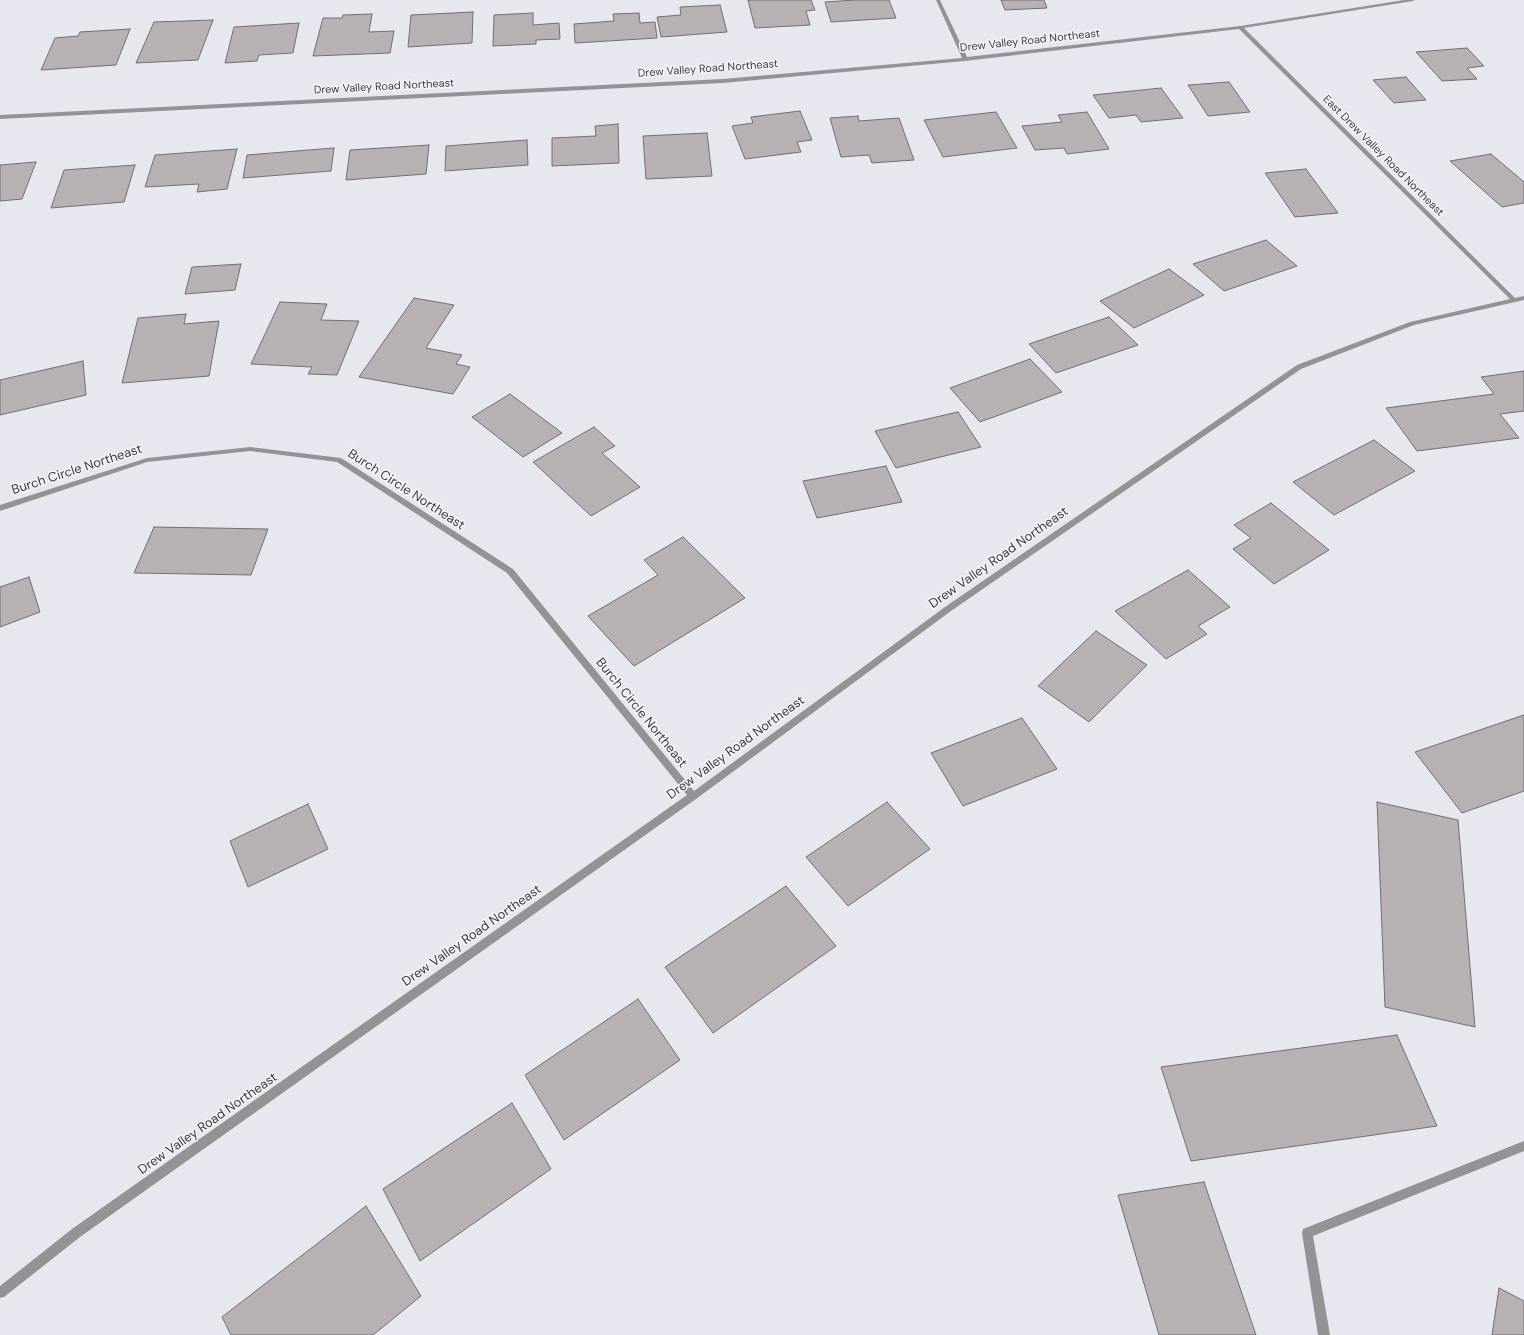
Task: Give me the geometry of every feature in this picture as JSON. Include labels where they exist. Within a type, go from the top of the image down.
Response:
[{"type":"street","points":[[938,0],[965,59]]},
{"type":"street","name":"Drew Valley Road Northeast","points":[[0,117],[716,81],[965,59],[1240,27],[1413,0]]},
{"type":"street","name":"East Drew Valley Road Northeast","points":[[1240,27],[1513,299]]},
{"type":"street","name":"Drew Valley Road Northeast","points":[[0,1293],[76,1233],[693,796],[948,609],[1299,367],[1412,323],[1513,299],[1524,298]]},
{"type":"street","name":"Burch Circle Northeast","points":[[0,508],[147,460],[250,449],[339,460],[510,571],[693,796]]},
{"type":"street","points":[[1324,1335],[1307,1233],[1524,1146]]},
{"type":"building","points":[[748,0],[811,0],[815,10],[806,11],[810,25],[755,28]]},
{"type":"building","points":[[889,0],[896,18],[831,22],[825,2]]},
{"type":"building","points":[[1001,0],[1044,0],[1047,8],[1005,10]]},
{"type":"building","points":[[720,5],[727,32],[661,37],[657,17],[681,15],[680,7]]},
{"type":"building","points":[[473,12],[472,43],[408,47],[411,15]]},
{"type":"building","points":[[533,13],[533,25],[559,23],[560,39],[536,40],[536,44],[493,46],[494,15]]},
{"type":"building","points":[[639,13],[640,23],[655,22],[657,38],[575,43],[574,24],[614,21],[613,14]]},
{"type":"building","points":[[372,14],[369,32],[394,31],[390,53],[313,56],[323,18],[342,18],[343,15]]},
{"type":"building","points":[[213,20],[198,60],[136,63],[154,22]]},
{"type":"building","points":[[299,23],[293,53],[259,55],[257,61],[225,63],[234,27]]},
{"type":"building","points":[[130,29],[116,65],[41,70],[55,38],[78,36],[80,32]]},
{"type":"building","points":[[1467,48],[1484,66],[1467,68],[1477,79],[1442,81],[1416,52]]},
{"type":"building","points":[[1406,77],[1426,100],[1394,103],[1373,80]]},
{"type":"building","points":[[1229,82],[1250,112],[1208,116],[1188,85]]},
{"type":"building","points":[[1161,88],[1183,118],[1141,122],[1136,115],[1109,118],[1093,95]]},
{"type":"building","points":[[800,111],[812,140],[797,142],[801,152],[745,159],[732,126],[753,123],[751,117]]},
{"type":"building","points":[[996,112],[1017,148],[943,157],[924,120]]},
{"type":"building","points":[[1087,112],[1109,149],[1067,154],[1064,148],[1035,150],[1022,126],[1062,122],[1058,115]]},
{"type":"building","points":[[858,116],[859,121],[899,118],[914,160],[872,163],[869,155],[841,157],[830,118]]},
{"type":"building","points":[[618,124],[619,163],[552,166],[552,138],[596,136],[595,126]]},
{"type":"building","points":[[707,133],[712,176],[646,179],[643,136]]},
{"type":"building","points":[[527,140],[528,165],[445,171],[446,146]]},
{"type":"building","points":[[429,145],[426,174],[346,180],[350,150]]},
{"type":"building","points":[[334,148],[331,171],[243,178],[247,155]]},
{"type":"building","points":[[237,149],[227,189],[197,192],[199,184],[145,187],[155,155]]},
{"type":"building","points":[[1491,154],[1524,182],[1524,203],[1502,207],[1450,161]]},
{"type":"building","points":[[36,162],[22,199],[0,201],[0,165]]},
{"type":"building","points":[[135,165],[124,202],[51,208],[64,170]]},
{"type":"building","points":[[1306,169],[1338,213],[1295,217],[1265,173]]},
{"type":"building","points":[[1266,240],[1297,266],[1224,291],[1193,264]]},
{"type":"building","points":[[241,264],[235,290],[185,294],[192,267]]},
{"type":"building","points":[[1169,269],[1204,295],[1134,328],[1100,301]]},
{"type":"building","points":[[414,298],[454,305],[426,348],[462,355],[456,364],[470,367],[453,394],[359,377]]},
{"type":"building","points":[[280,302],[327,304],[321,320],[359,321],[337,375],[308,374],[312,367],[251,364]]},
{"type":"building","points":[[186,314],[184,324],[219,321],[209,376],[122,383],[138,318]]},
{"type":"building","points":[[1109,317],[1138,345],[1056,373],[1029,344]]},
{"type":"building","points":[[1030,359],[1062,392],[980,422],[950,388]]},
{"type":"building","points":[[83,361],[86,395],[0,415],[0,380]]},
{"type":"building","points":[[1524,371],[1524,411],[1500,414],[1519,438],[1417,451],[1386,408],[1494,394],[1481,377]]},
{"type":"building","points":[[510,394],[562,433],[523,457],[472,417]]},
{"type":"building","points":[[958,412],[981,447],[896,468],[875,431]]},
{"type":"building","points":[[594,427],[615,446],[602,453],[640,487],[591,516],[533,462]]},
{"type":"building","points":[[1374,440],[1415,471],[1334,515],[1293,482]]},
{"type":"building","points":[[886,466],[902,502],[817,518],[803,481]]},
{"type":"building","points":[[1271,503],[1329,550],[1274,584],[1233,549],[1251,538],[1234,525]]},
{"type":"building","points":[[154,527],[268,529],[251,575],[134,573]]},
{"type":"building","points":[[683,537],[745,598],[634,666],[588,616],[658,575],[644,560]]},
{"type":"building","points":[[1188,570],[1230,607],[1198,626],[1207,634],[1166,659],[1115,611]]},
{"type":"building","points":[[29,577],[40,612],[0,627],[0,587]]},
{"type":"building","points":[[1096,631],[1147,665],[1089,722],[1038,686]]},
{"type":"building","points":[[1524,715],[1524,791],[1462,813],[1415,752]]},
{"type":"building","points":[[1022,718],[1057,769],[963,806],[931,753]]},
{"type":"building","points":[[887,802],[930,849],[848,906],[806,857]]},
{"type":"building","points":[[1377,802],[1458,820],[1475,1027],[1385,1007]]},
{"type":"building","points":[[308,804],[328,849],[248,887],[230,841]]},
{"type":"building","points":[[786,886],[836,946],[713,1033],[665,967]]},
{"type":"building","points":[[638,999],[680,1060],[564,1140],[525,1075]]},
{"type":"building","points":[[1397,1035],[1437,1126],[1191,1161],[1161,1067]]},
{"type":"building","points":[[512,1103],[551,1169],[420,1261],[383,1189]]},
{"type":"building","points":[[1204,1182],[1256,1335],[1159,1335],[1118,1195]]},
{"type":"building","points":[[366,1206],[421,1296],[373,1335],[231,1335],[222,1317]]},
{"type":"building","points":[[1499,1288],[1524,1301],[1524,1335],[1492,1335]]}]
